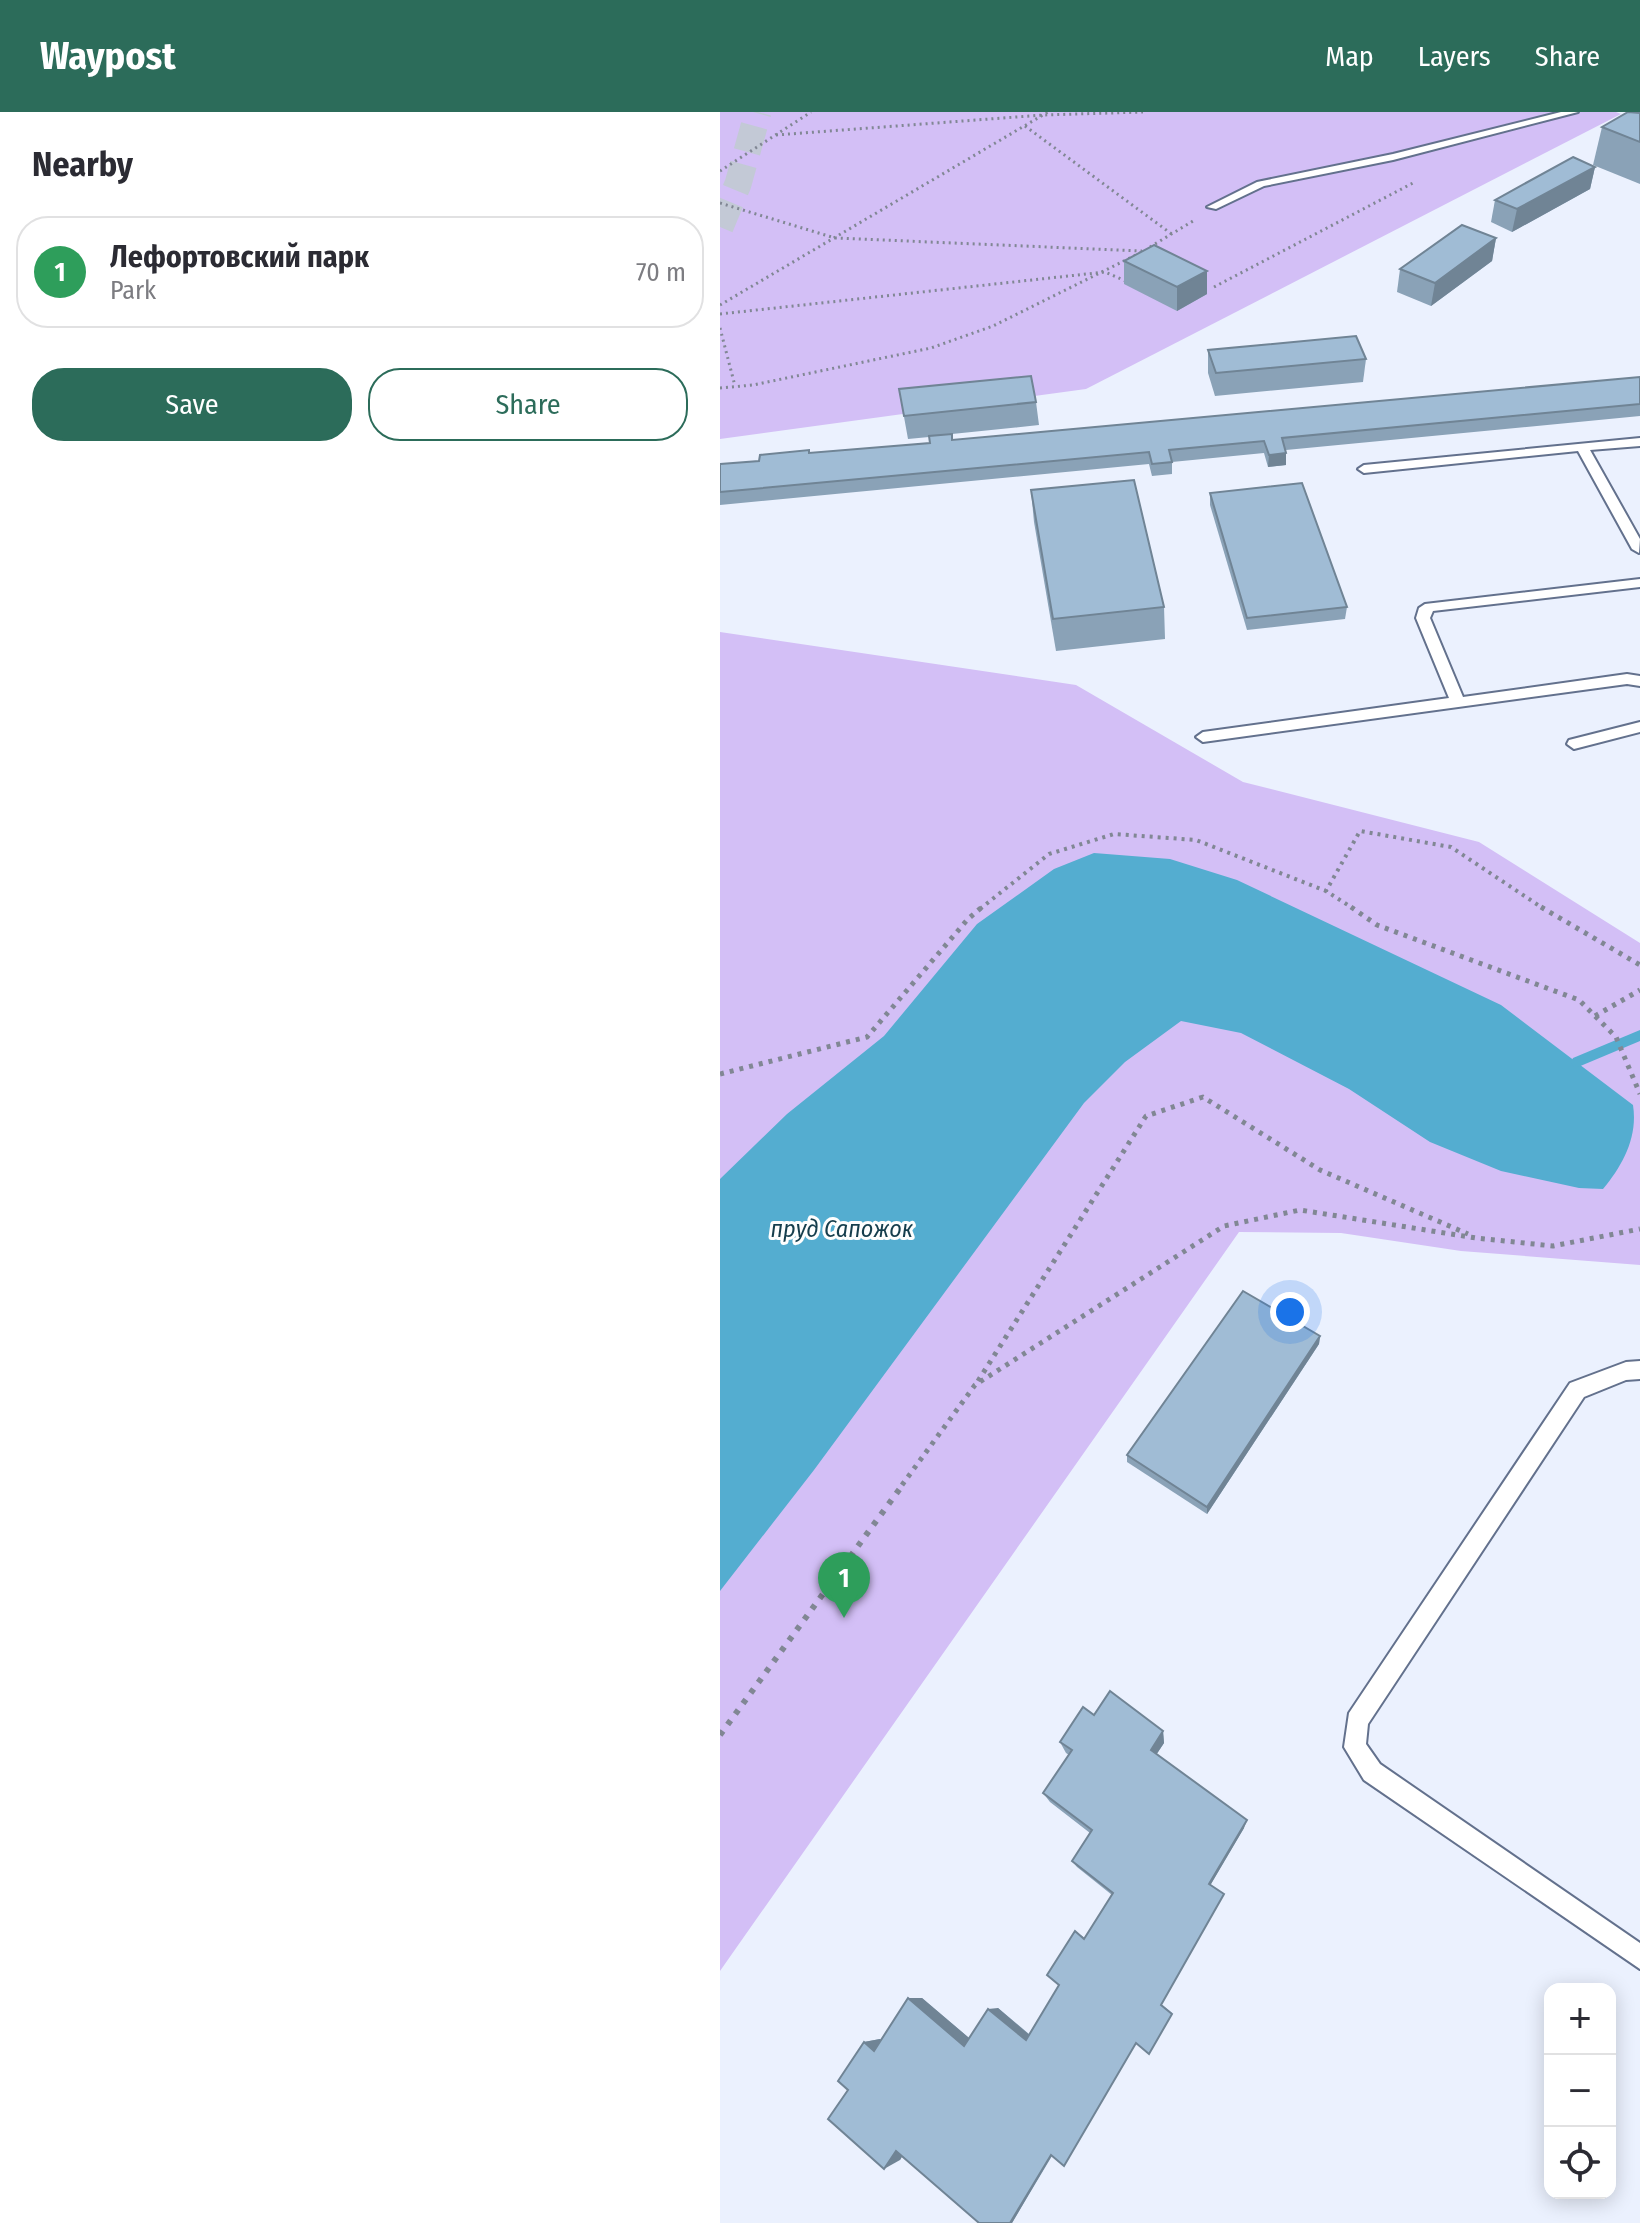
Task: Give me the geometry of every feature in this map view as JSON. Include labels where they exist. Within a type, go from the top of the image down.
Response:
[{"type":"lane","points":[[1212,207],[1261,184],[1393,157],[1573,112]]},
{"type":"lane","points":[[1364,469],[1640,442]]},
{"type":"lane","points":[[1582,447],[1639,549]]},
{"type":"lane","points":[[1458,702],[1423,618],[1424,611],[1430,607],[1640,583]]},
{"type":"lane","points":[[1203,737],[1627,679],[1640,681]]},
{"type":"lane","points":[[1574,744],[1640,727]]},
{"type":"lane","points":[[1640,1370],[1626,1371],[1577,1390],[1357,1721],[1355,1747],[1372,1772],[1640,1957]]},
{"type":"path","points":[[720,171],[811,112]]},
{"type":"path","points":[[776,135],[1046,113],[1143,112]]},
{"type":"path","points":[[720,305],[1046,113]]},
{"type":"path","points":[[1025,126],[1173,235]]},
{"type":"path","points":[[1214,287],[1417,181]]},
{"type":"path","points":[[720,203],[835,238],[1143,251]]},
{"type":"path","points":[[720,388],[931,348],[993,326],[1105,272],[1173,235],[1212,207]]},
{"type":"path","points":[[1143,251],[1147,260]]},
{"type":"path","points":[[720,314],[1105,272],[1128,282]]},
{"type":"path","points":[[720,328],[735,386]]},
{"type":"path","points":[[1326,891],[1360,831],[1451,847],[1563,922],[1640,965]]},
{"type":"path","points":[[720,1074],[867,1037],[968,919],[1049,854],[1114,834],[1196,840],[1326,891],[1377,925],[1579,1000],[1616,1037],[1640,1094]]},
{"type":"path","points":[[1595,1016],[1640,990]]},
{"type":"path","points":[[720,1735],[975,1385],[1146,1116],[1203,1097],[1320,1170],[1476,1238]]},
{"type":"path","points":[[975,1385],[1224,1226],[1300,1210],[1476,1238],[1553,1246],[1640,1229]]},
{"type":"shaded area","points":[[720,112],[1621,114],[1086,389],[720,439]]},
{"type":"shaded area","points":[[720,632],[1076,685],[1243,782],[1479,842],[1640,943],[1640,1265],[1461,1251],[1341,1233],[1239,1232],[720,1971]]},
{"type":"water","name":"пруд Сапожок","points":[[1094,853],[1170,859],[1237,880],[1501,1005],[1633,1105],[1631,1139],[1623,1160],[1603,1189],[1579,1188],[1501,1171],[1430,1142],[1349,1089],[1241,1033],[1181,1021],[1125,1062],[1084,1103],[814,1470],[720,1591],[720,1179],[787,1114],[884,1036],[977,924],[1054,869]]},
{"type":"building","points":[[1628,112],[1640,113],[1640,142],[1602,127]]},
{"type":"building","points":[[1573,157],[1595,167],[1517,209],[1495,200]]},
{"type":"building","points":[[1462,225],[1496,238],[1435,283],[1400,269]]},
{"type":"building","points":[[1154,245],[1207,271],[1177,287],[1124,261]]},
{"type":"building","points":[[1356,336],[1366,359],[1216,373],[1208,350]]},
{"type":"building","points":[[1031,376],[1036,402],[904,416],[899,389]]},
{"type":"building","points":[[1640,377],[1640,404],[1282,438],[1286,453],[1269,455],[1264,441],[1169,450],[1172,462],[1152,464],[1149,452],[720,492],[720,464],[759,461],[760,455],[930,443],[929,436],[952,434],[952,440]]},
{"type":"building","points":[[1134,480],[1164,607],[1053,619],[1031,490]]},
{"type":"building","points":[[1302,483],[1347,607],[1247,618],[1210,493]]},
{"type":"building","points":[[1243,1291],[1320,1336],[1207,1507],[1127,1455]]},
{"type":"building","points":[[1110,1691],[1163,1731],[1151,1750],[1247,1820],[1209,1884],[1224,1894],[1161,2005],[1172,2014],[1149,2054],[1136,2043],[1064,2166],[1051,2155],[1010,2223],[979,2223],[896,2151],[884,2169],[828,2119],[848,2090],[838,2081],[864,2042],[874,2051],[908,1998],[964,2046],[988,2009],[1026,2040],[1059,1985],[1047,1975],[1075,1931],[1084,1939],[1113,1893],[1072,1861],[1092,1830],[1043,1793],[1072,1750],[1060,1742],[1083,1707],[1094,1715]]},
{"type":"waterway","points":[[1578,1062],[1640,1035]]},
{"type":"tunnel","points":[[720,227],[738,184],[758,112]]},
{"type":"place","name":"Лефортовский парк","points":[[844,1618]]}]
